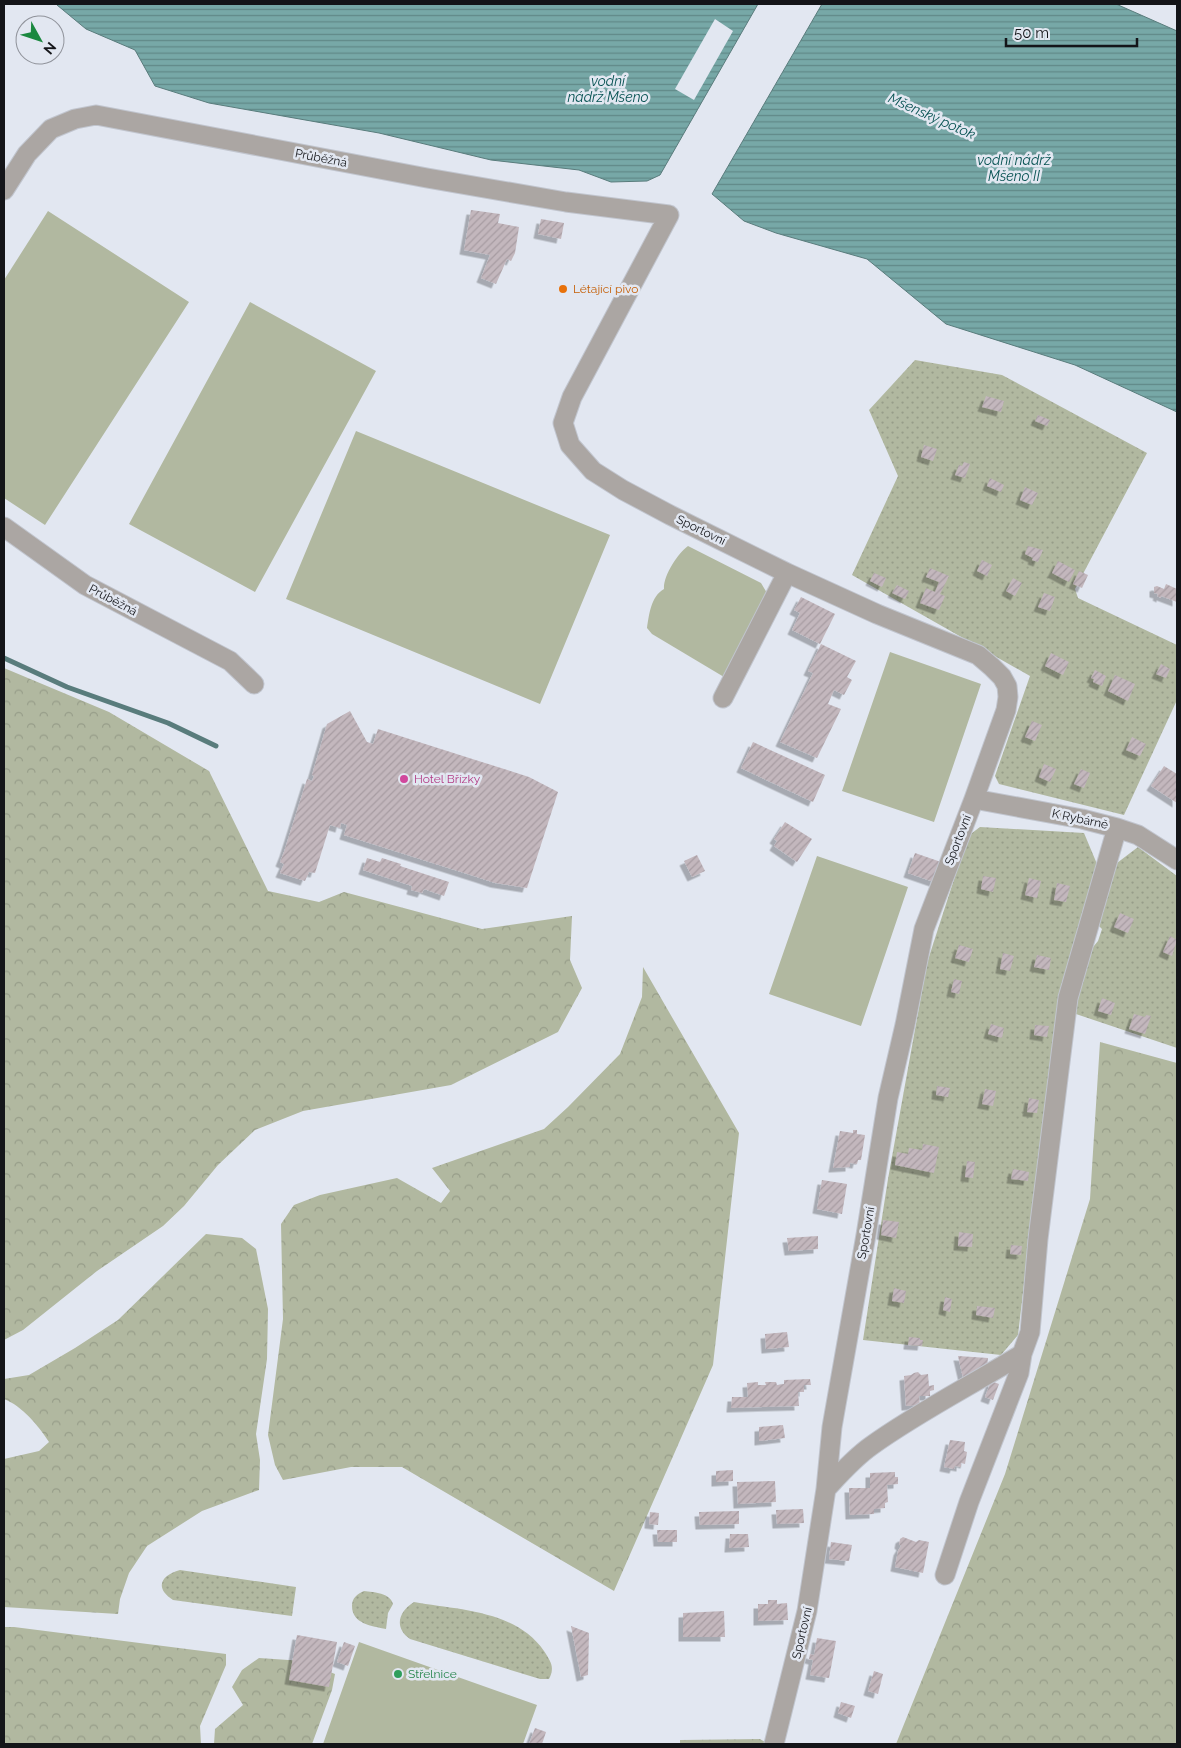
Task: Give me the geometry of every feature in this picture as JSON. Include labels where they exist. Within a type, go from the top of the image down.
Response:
[{"type":"street","name":"Průběžná","points":[[4,190],[27,154],[51,129],[75,119],[96,115],[445,181],[566,202],[669,215]]},
{"type":"street","name":"Sportovní","points":[[669,215],[572,397],[563,423],[570,445],[593,471],[623,490],[787,573],[877,614],[978,656],[1002,677],[1007,686],[1008,698],[1006,710],[974,799],[924,929],[906,1025],[888,1098],[865,1244],[832,1427],[826,1489],[807,1611],[774,1744]]},
{"type":"street","name":"Průběžná","points":[[4,527],[85,585],[230,661],[254,684]]},
{"type":"street","points":[[723,698],[787,573]]},
{"type":"street","name":"K Rybárně","points":[[974,799],[1082,819],[1117,828],[1138,835],[1177,860]]},
{"type":"street","points":[[945,1575],[968,1502],[1019,1373],[1022,1354],[1030,1332],[1038,1239],[1068,998],[1117,828]]},
{"type":"street","points":[[826,1489],[844,1469],[869,1447],[922,1413],[1022,1354]]},
{"type":"green space","points":[[48,211],[189,302],[45,525],[4,498],[4,280]]},
{"type":"green space","points":[[250,302],[376,371],[255,592],[129,524]]},
{"type":"green space","points":[[915,360],[1002,375],[1147,453],[1075,589],[1078,598],[1177,645],[1177,700],[1124,815],[999,784],[995,776],[1030,676],[852,575],[898,476],[869,410]]},
{"type":"green space","points":[[356,431],[610,535],[540,704],[286,599]]},
{"type":"green space","points":[[688,546],[761,583],[767,593],[724,677],[652,634],[647,628],[653,601],[664,589],[666,578],[672,565]]},
{"type":"green space","points":[[890,652],[981,684],[934,822],[842,791]]},
{"type":"green space","points":[[4,668],[109,712],[209,771],[268,891],[319,902],[344,892],[482,929],[572,916],[570,960],[582,988],[558,1032],[451,1085],[303,1111],[255,1130],[218,1165],[184,1206],[163,1226],[97,1271],[23,1330],[4,1340]]},
{"type":"green space","points":[[980,827],[1084,833],[1097,864],[1062,988],[1053,1039],[1018,1335],[1001,1355],[863,1340],[888,1179],[927,963],[968,836]]},
{"type":"green space","points":[[1138,847],[1177,876],[1177,1048],[1073,1013],[1089,952],[1098,941],[1102,929],[1097,924],[1117,863]]},
{"type":"green space","points":[[817,856],[908,887],[861,1026],[769,994]]},
{"type":"green space","points":[[643,967],[739,1133],[713,1365],[614,1591],[402,1467],[351,1467],[283,1480],[275,1465],[268,1435],[283,1319],[281,1224],[294,1205],[320,1195],[397,1178],[441,1203],[450,1191],[432,1168],[544,1129],[620,1054],[642,997]]},
{"type":"green space","points":[[1100,1042],[1177,1063],[1177,1744],[896,1744],[1005,1474],[1090,1199]]},
{"type":"green space","points":[[206,1234],[242,1238],[256,1249],[268,1309],[267,1359],[256,1434],[260,1460],[259,1490],[202,1511],[147,1546],[129,1573],[120,1599],[118,1614],[4,1607],[4,1459],[39,1451],[49,1442],[29,1417],[17,1406],[4,1399],[4,1379],[29,1375],[118,1320]]},
{"type":"green space","points":[[180,1570],[296,1587],[292,1616],[173,1600],[163,1591],[162,1582],[168,1575]]},
{"type":"green space","points":[[364,1591],[385,1595],[391,1600],[393,1604],[388,1613],[386,1629],[364,1623],[355,1617],[352,1606],[353,1601],[357,1595]]},
{"type":"green space","points":[[414,1602],[485,1614],[518,1627],[532,1637],[549,1658],[552,1668],[549,1679],[540,1679],[410,1639],[402,1630],[400,1620],[404,1610]]},
{"type":"green space","points":[[4,1627],[226,1654],[226,1665],[200,1726],[201,1744],[4,1744]]},
{"type":"green space","name":"Střelnice","points":[[359,1642],[537,1705],[523,1744],[323,1744]]},
{"type":"green space","points":[[259,1658],[303,1661],[335,1674],[332,1690],[312,1744],[214,1744],[215,1729],[243,1705],[232,1687],[242,1670]]},
{"type":"green space","points":[[760,1739],[765,1742],[764,1744],[680,1744],[680,1740]]},
{"type":"water","name":"vodní nádrž Mšeno","points":[[57,4],[758,4],[660,175],[647,181],[611,182],[579,170],[491,160],[379,133],[209,103],[155,86],[135,50],[86,29]]},
{"type":"water","name":"vodní nádrž Mšeno II","points":[[822,4],[1116,4],[1177,31],[1177,412],[1075,365],[946,324],[867,259],[776,233],[744,221],[712,194]]},
{"type":"pier","points":[[715,19],[733,31],[694,100],[675,89]]},
{"type":"building","points":[[471,210],[500,214],[498,223],[519,227],[515,253],[511,261],[507,259],[496,284],[481,278],[490,255],[464,250]]},
{"type":"building","points":[[541,219],[564,223],[561,239],[538,234]]},
{"type":"building","points":[[986,396],[1004,401],[1001,412],[982,407]]},
{"type":"building","points":[[1038,415],[1050,420],[1047,426],[1035,421]]},
{"type":"building","points":[[924,445],[937,449],[933,461],[921,457]]},
{"type":"building","points":[[964,462],[970,464],[965,478],[955,475],[959,465],[962,466]]},
{"type":"building","points":[[990,478],[1004,485],[1001,492],[987,486]]},
{"type":"building","points":[[1025,487],[1038,493],[1032,505],[1020,500]]},
{"type":"building","points":[[1028,546],[1043,550],[1038,562],[1025,554]]},
{"type":"building","points":[[982,560],[992,565],[987,576],[977,571]]},
{"type":"building","points":[[1058,561],[1075,570],[1069,582],[1052,573]]},
{"type":"building","points":[[930,568],[949,576],[940,594],[945,596],[939,610],[920,603],[926,588],[935,592],[939,582],[926,577]]},
{"type":"building","points":[[1079,571],[1088,575],[1082,588],[1073,584]]},
{"type":"building","points":[[874,573],[886,578],[882,587],[870,581]]},
{"type":"building","points":[[1013,578],[1022,583],[1015,596],[1006,591]]},
{"type":"building","points":[[1166,584],[1177,589],[1177,602],[1161,596],[1161,598],[1157,596],[1158,594],[1154,593],[1154,587],[1157,586],[1164,589]]},
{"type":"building","points":[[897,585],[909,591],[905,599],[892,593]]},
{"type":"building","points":[[1044,593],[1055,597],[1050,611],[1038,607]]},
{"type":"building","points":[[801,597],[835,614],[820,644],[792,630],[800,613],[794,610]]},
{"type":"building","points":[[821,644],[856,661],[847,677],[852,680],[844,695],[834,690],[828,704],[841,709],[817,758],[780,742],[813,673],[808,671]]},
{"type":"building","points":[[1051,653],[1069,662],[1063,675],[1045,666]]},
{"type":"building","points":[[1161,664],[1170,669],[1166,678],[1156,674]]},
{"type":"building","points":[[1095,670],[1106,676],[1102,686],[1093,682],[1094,679],[1091,678]]},
{"type":"building","points":[[1115,675],[1135,684],[1128,701],[1108,691]]},
{"type":"building","points":[[350,711],[367,742],[373,744],[378,729],[529,777],[558,792],[527,888],[495,883],[344,835],[347,825],[341,823],[340,828],[330,825],[315,873],[309,872],[305,881],[280,873],[284,864],[280,862],[307,779],[312,781],[314,776],[312,775],[327,724]]},
{"type":"building","points":[[1032,721],[1042,725],[1035,741],[1025,737]]},
{"type":"building","points":[[1132,737],[1146,744],[1140,756],[1126,750]]},
{"type":"building","points":[[753,742],[825,775],[813,802],[741,768]]},
{"type":"building","points":[[1044,764],[1056,769],[1050,782],[1039,777]]},
{"type":"building","points":[[1164,766],[1177,774],[1177,803],[1151,786]]},
{"type":"building","points":[[1081,769],[1090,773],[1084,788],[1074,784]]},
{"type":"building","points":[[785,822],[812,839],[797,862],[774,846],[777,841],[774,839]]},
{"type":"building","points":[[915,853],[941,862],[934,882],[908,873]]},
{"type":"building","points":[[697,855],[705,871],[692,877],[684,861]]},
{"type":"building","points":[[367,858],[380,862],[382,858],[449,882],[444,896],[424,889],[422,893],[411,890],[412,886],[363,870]]},
{"type":"building","points":[[983,876],[996,878],[993,892],[981,889]]},
{"type":"building","points":[[1029,878],[1041,881],[1037,898],[1025,895]]},
{"type":"building","points":[[1057,883],[1070,886],[1066,902],[1054,900]]},
{"type":"building","points":[[1120,913],[1134,919],[1128,933],[1114,927]]},
{"type":"building","points":[[1170,936],[1177,940],[1172,956],[1163,952]]},
{"type":"building","points":[[959,945],[973,949],[969,962],[955,958]]},
{"type":"building","points":[[1003,953],[1014,956],[1010,971],[1000,969]]},
{"type":"building","points":[[1037,955],[1051,958],[1049,970],[1034,967]]},
{"type":"building","points":[[954,979],[962,981],[959,994],[951,992]]},
{"type":"building","points":[[1102,998],[1115,1003],[1111,1015],[1098,1011]]},
{"type":"building","points":[[1134,1014],[1145,1017],[1146,1015],[1151,1016],[1145,1034],[1129,1029]]},
{"type":"building","points":[[991,1024],[1004,1028],[1002,1038],[988,1034]]},
{"type":"building","points":[[1035,1025],[1049,1026],[1047,1037],[1034,1035]]},
{"type":"building","points":[[937,1086],[950,1088],[948,1097],[936,1095]]},
{"type":"building","points":[[985,1089],[996,1091],[993,1106],[982,1104]]},
{"type":"building","points":[[1029,1098],[1039,1100],[1037,1113],[1027,1112]]},
{"type":"building","points":[[853,1130],[857,1130],[857,1134],[865,1135],[861,1160],[858,1160],[857,1164],[850,1163],[850,1167],[833,1168],[840,1131],[853,1133]]},
{"type":"building","points":[[923,1144],[939,1147],[934,1173],[895,1165],[897,1152],[908,1154],[909,1148],[922,1150]]},
{"type":"building","points":[[967,1161],[975,1162],[973,1178],[965,1177]]},
{"type":"building","points":[[1013,1169],[1029,1172],[1028,1181],[1011,1179]]},
{"type":"building","points":[[822,1180],[847,1184],[842,1214],[817,1209]]},
{"type":"building","points":[[883,1220],[899,1222],[896,1238],[881,1235]]},
{"type":"building","points":[[959,1232],[973,1234],[972,1247],[958,1246]]},
{"type":"building","points":[[818,1236],[818,1249],[789,1251],[787,1238]]},
{"type":"building","points":[[1011,1245],[1022,1246],[1021,1255],[1010,1254]]},
{"type":"building","points":[[894,1288],[906,1291],[904,1303],[892,1301]]},
{"type":"building","points":[[945,1297],[952,1299],[950,1312],[943,1310]]},
{"type":"building","points":[[977,1306],[995,1308],[993,1318],[976,1315]]},
{"type":"building","points":[[787,1332],[789,1347],[766,1349],[765,1334]]},
{"type":"building","points":[[909,1337],[923,1340],[922,1346],[908,1345]]},
{"type":"building","points":[[958,1356],[988,1358],[987,1367],[964,1382]]},
{"type":"building","points":[[918,1372],[921,1375],[928,1374],[929,1386],[934,1385],[934,1390],[930,1391],[930,1396],[919,1396],[920,1405],[906,1406],[904,1376]]},
{"type":"building","points":[[810,1379],[811,1385],[804,1385],[804,1392],[798,1392],[799,1406],[731,1408],[732,1397],[748,1397],[747,1383],[758,1382],[758,1385],[766,1385],[765,1382],[776,1382],[777,1385],[784,1384],[784,1380]]},
{"type":"building","points":[[991,1381],[999,1384],[993,1400],[985,1397]]},
{"type":"building","points":[[783,1425],[785,1438],[759,1441],[759,1427]]},
{"type":"building","points":[[950,1440],[965,1442],[964,1451],[967,1452],[965,1464],[961,1463],[961,1467],[955,1466],[954,1469],[944,1467]]},
{"type":"building","points":[[733,1470],[733,1481],[716,1482],[716,1471]]},
{"type":"building","points":[[895,1472],[895,1477],[898,1477],[898,1484],[887,1485],[888,1502],[885,1503],[885,1508],[874,1509],[874,1514],[850,1515],[849,1488],[870,1488],[870,1473]]},
{"type":"building","points":[[775,1481],[776,1502],[738,1504],[737,1482]]},
{"type":"building","points":[[803,1509],[804,1523],[777,1524],[776,1510]]},
{"type":"building","points":[[739,1511],[739,1524],[700,1525],[699,1512]]},
{"type":"building","points":[[650,1512],[659,1513],[658,1525],[649,1524]]},
{"type":"building","points":[[657,1530],[677,1530],[677,1542],[658,1542]]},
{"type":"building","points":[[730,1534],[748,1534],[749,1547],[729,1548]]},
{"type":"building","points":[[903,1537],[916,1542],[919,1540],[929,1542],[923,1573],[895,1567],[898,1551],[901,1546],[899,1544],[900,1539]]},
{"type":"building","points":[[831,1542],[852,1545],[849,1561],[829,1559]]},
{"type":"building","points":[[768,1600],[777,1600],[777,1604],[787,1603],[788,1620],[758,1621],[758,1604],[768,1604]]},
{"type":"building","points":[[724,1611],[725,1637],[683,1637],[683,1613]]},
{"type":"building","points":[[571,1626],[589,1633],[588,1675],[581,1677]]},
{"type":"building","points":[[297,1635],[337,1642],[329,1687],[289,1680]]},
{"type":"building","points":[[817,1638],[836,1641],[829,1678],[810,1675],[813,1660],[809,1659],[810,1654],[814,1655]]},
{"type":"building","points":[[344,1642],[355,1646],[348,1666],[337,1662]]},
{"type":"building","points":[[874,1671],[883,1674],[878,1694],[868,1691]]},
{"type":"building","points":[[841,1702],[855,1706],[851,1718],[838,1713]]},
{"type":"building","points":[[535,1728],[546,1732],[542,1744],[529,1744]]},
{"type":"waterway","points":[[4,658],[67,687],[168,723],[216,746]]},
{"type":"place","name":"Létající pivo","points":[[563,289]]},
{"type":"place","name":"Hotel Břízky","points":[[404,779]]},
{"type":"place","name":"Střelnice","points":[[398,1674]]},
{"type":"water label","name":"Mšenský potok","points":[[932,116]]}]
